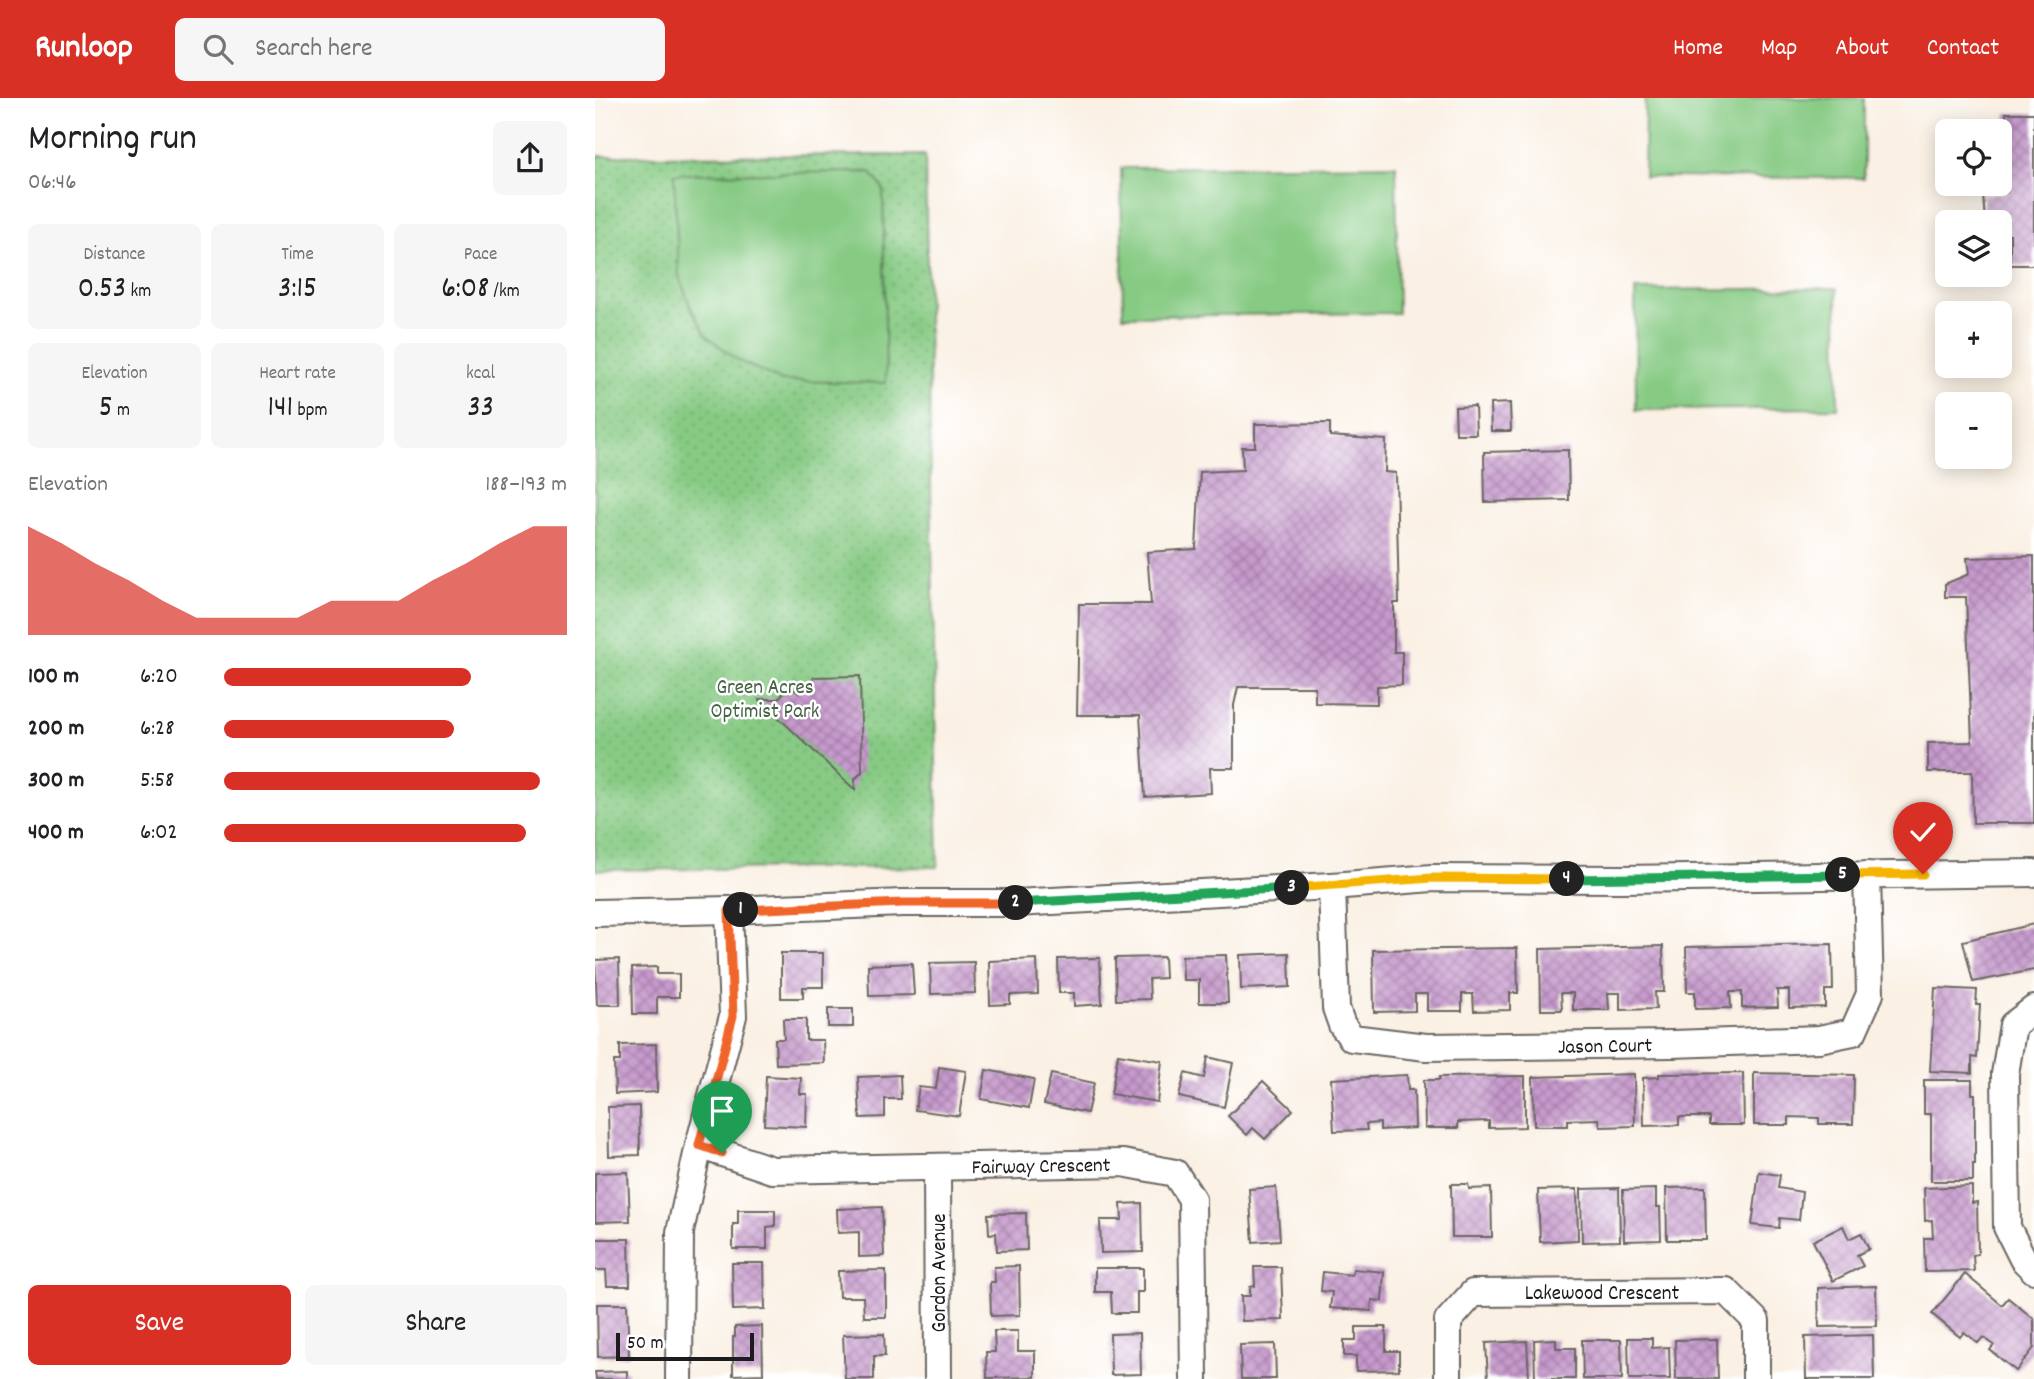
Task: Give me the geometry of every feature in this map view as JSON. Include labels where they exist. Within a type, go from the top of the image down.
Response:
[{"type":"street","points":[[595,913],[729,911],[903,903],[1015,903],[1432,878],[1622,879],[2034,873]]},
{"type":"street","name":"Jason Court","points":[[1332,886],[1336,1008],[1342,1025],[1352,1038],[1426,1047],[1672,1044],[1819,1040],[1853,1032],[1870,995],[1867,875]]},
{"type":"street","points":[[680,1379],[680,1232],[699,1145],[733,1016],[729,911]]},
{"type":"street","points":[[2034,1009],[2013,1025],[2005,1074],[2004,1146],[2007,1227],[2023,1259],[2034,1270]]},
{"type":"street","name":"Fairway Crescent","points":[[699,1145],[772,1170],[1123,1163],[1175,1173],[1192,1199],[1194,1379]]},
{"type":"street","name":"Gordon Avenue","points":[[937,1167],[938,1379]]},
{"type":"street","name":"Lakewood Crescent","points":[[1448,1379],[1448,1321],[1473,1293],[1726,1291],[1756,1321],[1756,1379]]},
{"type":"green space","points":[[1645,98],[1864,98],[1864,178],[1644,177]]},
{"type":"green space","name":"Green Acres Optimist Park","points":[[925,155],[938,867],[595,870],[595,156]]},
{"type":"green space","points":[[1396,165],[1398,313],[1123,316],[1121,168]]},
{"type":"green space","points":[[870,172],[883,188],[886,383],[782,381],[739,361],[707,336],[691,308],[679,276],[674,174]]},
{"type":"green space","points":[[1837,288],[1838,408],[1636,410],[1635,290]]},
{"type":"building","points":[[2006,113],[2034,113],[2034,265],[2012,265],[2012,210],[1984,210],[1983,196],[2012,196],[2012,119],[2006,119]]},
{"type":"building","points":[[1510,403],[1511,431],[1491,431],[1490,404]]},
{"type":"building","points":[[1475,406],[1476,434],[1456,434],[1455,407]]},
{"type":"building","points":[[1330,423],[1330,436],[1386,440],[1385,472],[1396,473],[1399,603],[1394,603],[1394,652],[1402,652],[1402,685],[1377,686],[1377,704],[1315,703],[1315,687],[1238,687],[1234,705],[1234,768],[1210,768],[1211,793],[1145,797],[1140,715],[1077,715],[1079,604],[1151,604],[1147,552],[1196,549],[1200,472],[1243,470],[1242,447],[1255,447],[1255,424]]},
{"type":"building","points":[[1568,450],[1569,500],[1485,502],[1484,452]]},
{"type":"building","points":[[2034,556],[2034,823],[1973,823],[1972,772],[1928,772],[1928,743],[1972,742],[1966,597],[1945,597],[1945,584],[1969,574],[1967,558]]},
{"type":"building","points":[[860,676],[862,772],[855,779],[855,790],[759,699],[778,699],[786,690],[799,693],[814,677]]},
{"type":"building","points":[[2034,924],[2034,970],[1973,982],[1963,941]]},
{"type":"building","points":[[1832,944],[1833,990],[1825,990],[1825,1007],[1789,1008],[1789,990],[1777,990],[1778,1007],[1742,1008],[1742,992],[1730,992],[1731,1008],[1695,1009],[1695,992],[1687,992],[1686,947]]},
{"type":"building","points":[[1663,946],[1664,992],[1655,992],[1656,1009],[1620,1010],[1620,993],[1608,993],[1609,1010],[1573,1010],[1573,993],[1561,993],[1562,1010],[1541,1010],[1540,949]]},
{"type":"building","points":[[1517,948],[1518,993],[1510,993],[1510,1010],[1474,1011],[1473,994],[1462,994],[1462,1011],[1427,1011],[1427,994],[1415,994],[1415,1011],[1374,1012],[1373,950]]},
{"type":"building","points":[[781,953],[823,953],[823,987],[803,987],[803,998],[781,998]]},
{"type":"building","points":[[1289,953],[1290,987],[1241,989],[1240,955]]},
{"type":"building","points":[[1226,955],[1228,1003],[1199,1003],[1199,980],[1183,980],[1182,956]]},
{"type":"building","points":[[1164,957],[1165,978],[1149,979],[1150,999],[1116,1000],[1115,958]]},
{"type":"building","points":[[1100,958],[1102,1004],[1074,1006],[1074,993],[1059,993],[1058,959]]},
{"type":"building","points":[[619,959],[620,1005],[597,1005],[595,960]]},
{"type":"building","points":[[1037,959],[1038,994],[1010,995],[1010,1004],[990,1005],[989,961]]},
{"type":"building","points":[[974,962],[975,993],[931,994],[930,963]]},
{"type":"building","points":[[912,963],[914,995],[869,996],[868,965]]},
{"type":"building","points":[[657,967],[657,974],[679,974],[679,997],[657,997],[657,1014],[633,1014],[632,968]]},
{"type":"building","points":[[1935,988],[1977,990],[1976,1005],[1980,1005],[1977,1058],[1972,1057],[1972,1073],[1930,1071]]},
{"type":"building","points":[[828,1009],[853,1009],[853,1027],[828,1027]]},
{"type":"building","points":[[783,1019],[806,1019],[806,1040],[823,1040],[824,1063],[776,1064],[775,1039],[784,1039]]},
{"type":"building","points":[[656,1044],[657,1092],[615,1094],[614,1061],[620,1061],[620,1045]]},
{"type":"building","points":[[1118,1054],[1162,1061],[1157,1102],[1111,1094]]},
{"type":"building","points":[[1208,1057],[1233,1063],[1224,1107],[1179,1097],[1185,1073],[1204,1078]]},
{"type":"building","points":[[939,1067],[966,1071],[959,1116],[915,1110],[919,1087],[936,1089]]},
{"type":"building","points":[[986,1070],[1034,1079],[1029,1108],[981,1099]]},
{"type":"building","points":[[1743,1073],[1744,1125],[1709,1125],[1709,1117],[1679,1117],[1679,1125],[1644,1126],[1643,1078],[1659,1077],[1659,1074]]},
{"type":"building","points":[[1754,1073],[1854,1075],[1853,1124],[1819,1124],[1819,1118],[1789,1117],[1789,1125],[1754,1125]]},
{"type":"building","points":[[1051,1074],[1094,1083],[1087,1113],[1044,1104]]},
{"type":"building","points":[[1634,1074],[1635,1126],[1600,1127],[1599,1119],[1568,1120],[1568,1126],[1534,1126],[1533,1077]]},
{"type":"building","points":[[900,1075],[901,1099],[885,1099],[885,1117],[860,1118],[858,1077]]},
{"type":"building","points":[[1407,1075],[1408,1090],[1414,1090],[1415,1128],[1380,1130],[1380,1123],[1366,1124],[1367,1130],[1334,1131],[1331,1079]]},
{"type":"building","points":[[766,1076],[801,1078],[800,1094],[807,1094],[806,1127],[764,1125]]},
{"type":"building","points":[[1525,1076],[1525,1127],[1489,1128],[1489,1121],[1458,1122],[1458,1128],[1425,1128],[1424,1080],[1439,1080],[1439,1077]]},
{"type":"building","points":[[1924,1080],[1972,1080],[1972,1094],[1975,1094],[1973,1181],[1931,1181],[1931,1114],[1924,1114]]},
{"type":"building","points":[[1263,1081],[1293,1110],[1265,1139],[1253,1128],[1247,1135],[1228,1116]]},
{"type":"building","points":[[639,1106],[640,1155],[609,1156],[608,1107]]},
{"type":"building","points":[[628,1172],[630,1221],[595,1222],[595,1173]]},
{"type":"building","points":[[1759,1172],[1780,1175],[1778,1188],[1802,1192],[1799,1220],[1780,1218],[1779,1228],[1752,1225]]},
{"type":"building","points":[[1451,1184],[1468,1184],[1469,1189],[1491,1188],[1492,1237],[1452,1237]]},
{"type":"building","points":[[1972,1186],[1972,1203],[1977,1202],[1978,1254],[1973,1255],[1974,1271],[1925,1272],[1924,1238],[1933,1238],[1932,1220],[1925,1221],[1924,1188]]},
{"type":"building","points":[[1276,1187],[1280,1240],[1253,1242],[1249,1189]]},
{"type":"building","points":[[1705,1187],[1706,1240],[1667,1240],[1666,1188]]},
{"type":"building","points":[[1619,1188],[1620,1241],[1582,1242],[1581,1189]]},
{"type":"building","points":[[1577,1189],[1578,1240],[1540,1242],[1538,1190]]},
{"type":"building","points":[[1656,1189],[1656,1207],[1660,1207],[1661,1240],[1624,1241],[1623,1190]]},
{"type":"building","points":[[1142,1203],[1143,1252],[1101,1253],[1100,1220],[1122,1220],[1121,1204]]},
{"type":"building","points":[[882,1207],[884,1256],[859,1257],[859,1232],[838,1233],[837,1209]]},
{"type":"building","points":[[738,1210],[775,1210],[775,1226],[767,1227],[767,1249],[733,1249],[733,1224],[738,1224]]},
{"type":"building","points":[[1026,1213],[1027,1250],[997,1251],[996,1233],[989,1234],[988,1214]]},
{"type":"building","points":[[1843,1226],[1849,1239],[1861,1233],[1869,1249],[1857,1255],[1863,1266],[1833,1281],[1813,1241]]},
{"type":"building","points":[[595,1239],[629,1239],[630,1286],[607,1286],[606,1270],[595,1270]]},
{"type":"building","points":[[732,1263],[764,1263],[765,1309],[733,1310]]},
{"type":"building","points":[[1019,1266],[1020,1315],[991,1316],[990,1282],[995,1282],[994,1267]]},
{"type":"building","points":[[1254,1267],[1281,1267],[1283,1320],[1242,1321],[1241,1296],[1250,1296],[1250,1287],[1255,1286]]},
{"type":"building","points":[[1095,1268],[1143,1268],[1143,1292],[1137,1292],[1137,1313],[1112,1313],[1111,1292],[1095,1292]]},
{"type":"building","points":[[1353,1269],[1384,1272],[1382,1301],[1372,1300],[1371,1311],[1330,1308],[1332,1292],[1321,1291],[1323,1272],[1352,1275]]},
{"type":"building","points":[[886,1270],[886,1317],[864,1317],[863,1297],[839,1297],[838,1271]]},
{"type":"building","points":[[1965,1274],[2002,1305],[2008,1298],[2034,1319],[2034,1348],[2016,1371],[1990,1350],[1994,1345],[1983,1337],[1978,1343],[1964,1332],[1960,1337],[1932,1314]]},
{"type":"building","points":[[1876,1286],[1877,1326],[1819,1327],[1818,1288]]},
{"type":"building","points":[[597,1304],[627,1304],[629,1356],[598,1357]]},
{"type":"building","points":[[762,1326],[763,1374],[733,1375],[735,1327]]},
{"type":"building","points":[[1356,1327],[1386,1327],[1386,1351],[1399,1351],[1399,1370],[1356,1371],[1356,1356],[1344,1356],[1344,1340],[1356,1340]]},
{"type":"building","points":[[994,1331],[1018,1331],[1018,1351],[1035,1351],[1035,1377],[987,1378],[986,1352],[995,1352]]},
{"type":"building","points":[[1140,1333],[1141,1374],[1111,1375],[1110,1334]]},
{"type":"building","points":[[884,1334],[885,1356],[874,1356],[874,1379],[845,1379],[843,1335]]},
{"type":"building","points":[[1873,1335],[1874,1379],[1806,1379],[1805,1337]]},
{"type":"building","points":[[1628,1338],[1652,1338],[1652,1348],[1669,1347],[1670,1379],[1629,1379]]},
{"type":"building","points":[[1556,1339],[1556,1348],[1575,1348],[1575,1379],[1535,1379],[1534,1340]]},
{"type":"building","points":[[1717,1339],[1718,1379],[1676,1379],[1675,1340]]},
{"type":"building","points":[[1582,1340],[1621,1340],[1622,1379],[1583,1379]]},
{"type":"building","points":[[1527,1341],[1529,1379],[1488,1379],[1486,1343]]},
{"type":"building","points":[[1275,1344],[1276,1379],[1241,1379],[1240,1345]]},
{"type":"building","points":[[627,1371],[627,1379],[596,1379],[595,1372]]},
{"type":"route","points":[[722,1153],[699,1145],[733,1016],[729,911],[903,903],[1015,903],[1432,878],[1622,879],[1923,874]]}]
